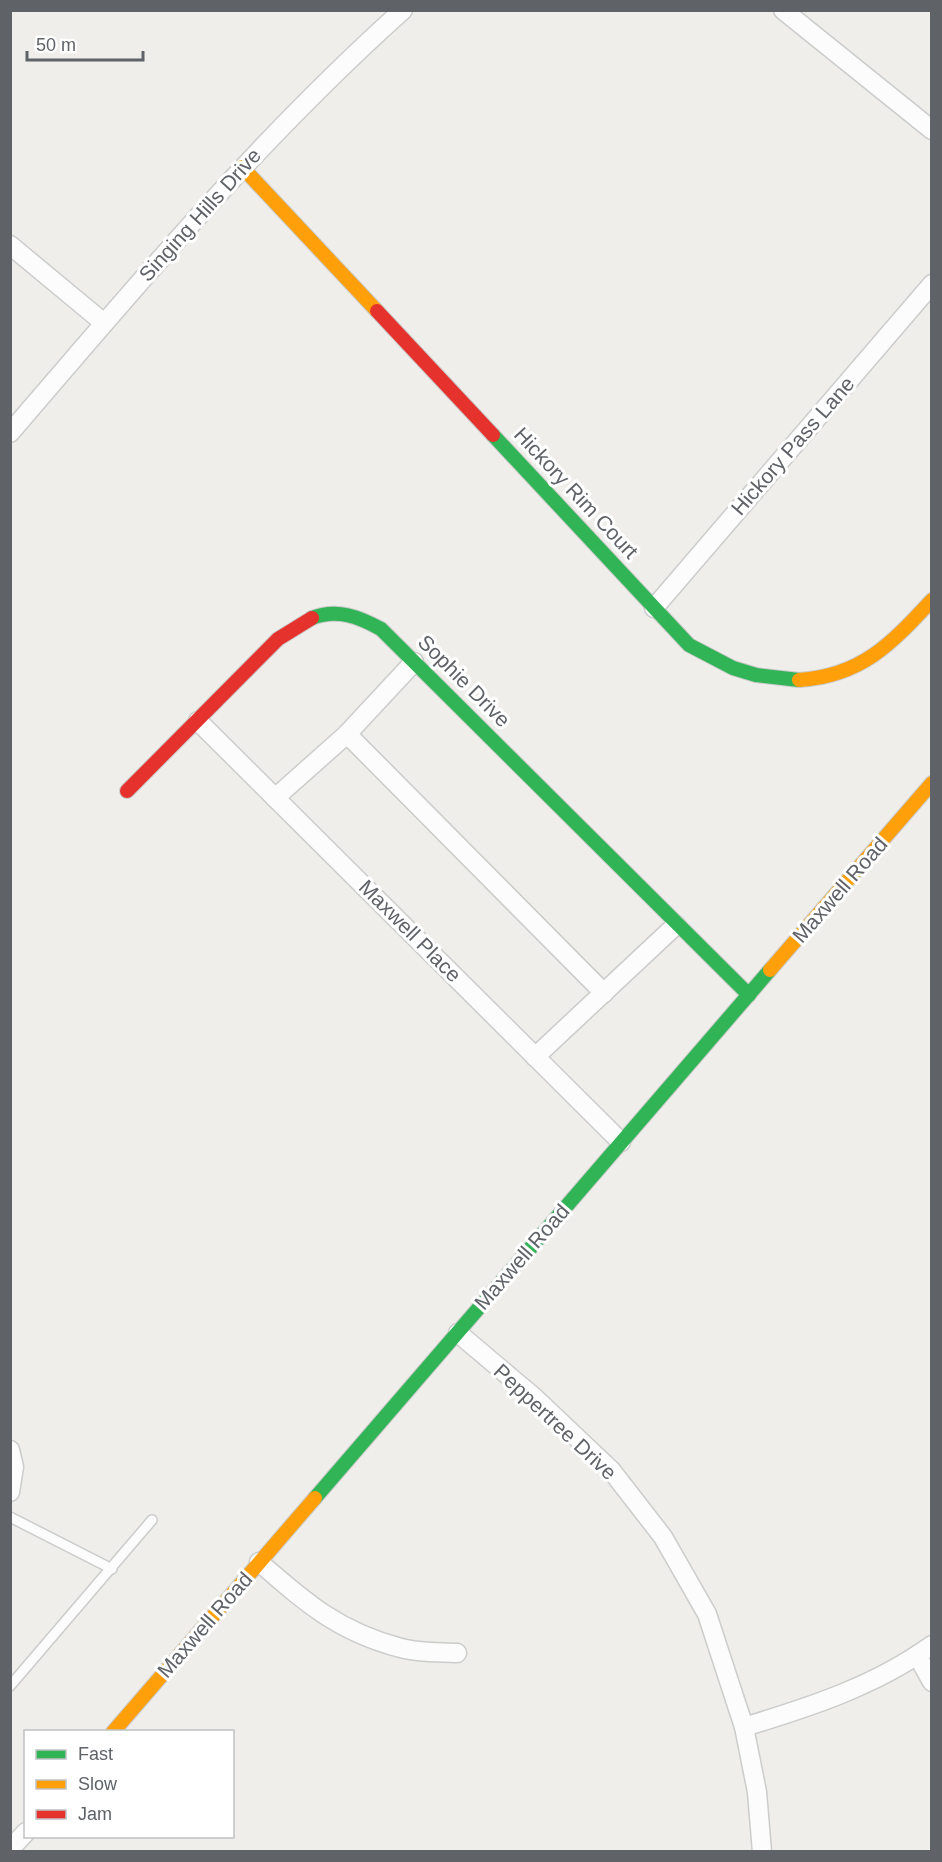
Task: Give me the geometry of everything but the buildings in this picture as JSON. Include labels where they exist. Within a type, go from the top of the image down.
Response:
[{"type":"street","name":"Singing Hills Drive","points":[[10,433],[242,167],[337,70],[403,10]]},
{"type":"street","points":[[783,10],[932,130]]},
{"type":"street","name":"Hickory Rim Court","points":[[242,167],[688,645],[712,661],[745,675],[774,680],[809,679],[843,670],[873,657],[901,635],[932,600]]},
{"type":"street","points":[[10,245],[104,323]]},
{"type":"street","name":"Hickory Pass Lane","points":[[654,608],[932,284]]},
{"type":"street","name":"Sophie Drive","points":[[127,790],[278,639],[301,621],[322,613],[339,612],[363,617],[381,629],[676,925],[749,995]]},
{"type":"street","points":[[275,798],[347,734],[414,662]]},
{"type":"street","name":"Maxwell Place","points":[[198,721],[621,1142]]},
{"type":"street","points":[[347,734],[604,993]]},
{"type":"street","name":"Maxwell Road","points":[[113,1730],[932,783]]},
{"type":"street","points":[[535,1057],[676,925]]},
{"type":"street","name":"Peppertree Drive","points":[[458,1333],[535,1398],[611,1470],[663,1538],[707,1614],[744,1727],[757,1792],[762,1851]]},
{"type":"street","points":[[10,1450],[14,1467],[10,1492]]},
{"type":"street","points":[[259,1562],[311,1607],[351,1632],[403,1649],[457,1653]]},
{"type":"street","points":[[744,1727],[847,1693],[887,1674],[924,1650],[932,1682]]},
{"type":"street","points":[[10,1849],[24,1834]]},
{"type":"lane","points":[[10,1517],[112,1569]]},
{"type":"lane","points":[[10,1686],[152,1520]]},
{"type":"traffic: fast","points":[[493,435],[689,645],[733,668],[756,675],[799,680]]},
{"type":"traffic: fast","points":[[312,618],[330,614],[348,615],[381,629],[749,995]]},
{"type":"traffic: fast","points":[[315,1498],[770,970]]},
{"type":"traffic: slow","points":[[242,167],[377,311]]},
{"type":"traffic: slow","points":[[799,680],[841,672],[874,655],[903,630],[932,600]]},
{"type":"traffic: slow","points":[[770,970],[932,783]]},
{"type":"traffic: slow","points":[[115,1730],[315,1498]]},
{"type":"traffic: jam","points":[[377,311],[493,435]]},
{"type":"traffic: jam","points":[[127,791],[278,639],[312,618]]}]
